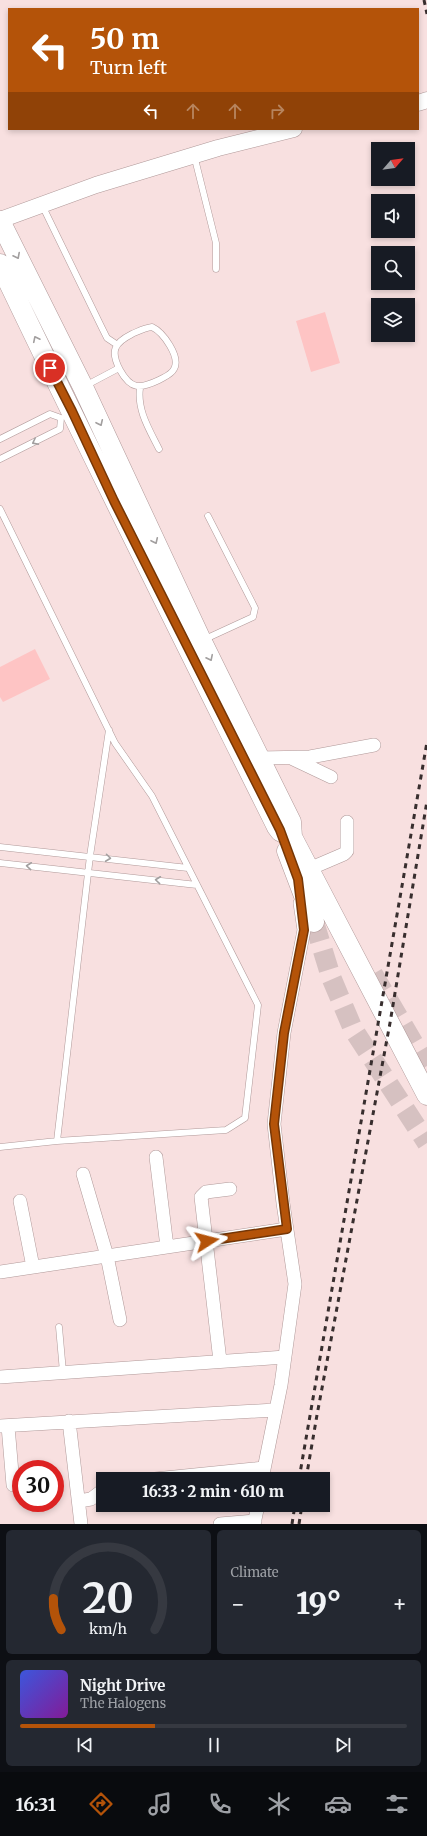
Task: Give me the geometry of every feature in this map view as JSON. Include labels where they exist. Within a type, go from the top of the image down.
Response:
[{"type":"main road","points":[[0,220],[78,404]]},
{"type":"main road","points":[[0,264],[78,404],[288,831],[427,1095]]},
{"type":"main road","points":[[123,496],[201,640],[260,758],[288,831]]},
{"type":"main road","points":[[310,871],[314,922]]},
{"type":"street","points":[[0,220],[96,185],[194,155],[290,130]]},
{"type":"street","points":[[260,758],[310,757],[374,744]]},
{"type":"street","points":[[292,758],[331,777]]},
{"type":"street","points":[[263,1472],[285,1357],[295,1284],[274,1124],[284,1033],[304,930],[310,871],[344,854],[347,851],[347,822]]},
{"type":"street","points":[[156,1157],[167,1247]]},
{"type":"street","points":[[83,1174],[108,1256],[120,1320]]},
{"type":"street","points":[[220,1361],[201,1197],[202,1194],[206,1192],[230,1189]]},
{"type":"street","points":[[20,1201],[32,1267]]},
{"type":"street","points":[[0,1272],[287,1229]]},
{"type":"street","points":[[0,1377],[285,1357]]},
{"type":"street","points":[[12,1473],[4,1426],[275,1410]]},
{"type":"street","points":[[69,1421],[81,1524]]},
{"type":"street","points":[[79,1501],[90,1499],[96,1495]]},
{"type":"street","points":[[220,1524],[255,1522],[257,1512]]},
{"type":"lane","points":[[194,155],[216,243],[216,270]]},
{"type":"lane","points":[[42,205],[107,338],[116,344]]},
{"type":"lane","points":[[152,327],[159,330],[166,338],[175,363],[174,368],[165,377],[140,388],[133,386],[125,379],[119,368],[114,351],[116,344],[122,339],[145,328],[152,327]]},
{"type":"lane","points":[[0,459],[60,429],[78,404],[119,368]]},
{"type":"lane","points":[[140,388],[138,399],[140,407],[159,449]]},
{"type":"lane","points":[[0,439],[50,414],[78,404]]},
{"type":"lane","points":[[0,508],[109,730],[122,753],[152,796],[258,1005],[245,1118],[226,1130],[57,1141],[0,1147]]},
{"type":"lane","points":[[201,640],[253,617],[255,613],[255,608],[208,516]]},
{"type":"lane","points":[[57,1141],[90,873],[90,856],[109,730]]},
{"type":"lane","points":[[0,846],[188,868]]},
{"type":"lane","points":[[0,863],[197,885]]},
{"type":"lane","points":[[59,1327],[63,1372]]},
{"type":"shaded area","points":[[325,312],[340,363],[311,372],[296,321]]},
{"type":"shaded area","points":[[35,649],[50,679],[3,702],[0,697],[0,667]]},
{"type":"tunnel","points":[[314,922],[331,977],[353,1029],[427,1143]]},
{"type":"tunnel","points":[[373,974],[427,1066]]},
{"type":"railway","points":[[424,0],[427,14]]},
{"type":"railway","points":[[300,1472],[427,742]]},
{"type":"railway","points":[[307,1472],[390,1023],[427,801]]},
{"type":"railway","points":[[292,1524],[294,1512]]},
{"type":"railway","points":[[299,1524],[301,1512]]},
{"type":"route","points":[[50,368],[114,501],[277,827],[280,830],[298,879],[304,930],[284,1033],[274,1124],[287,1229],[207,1241]]}]
